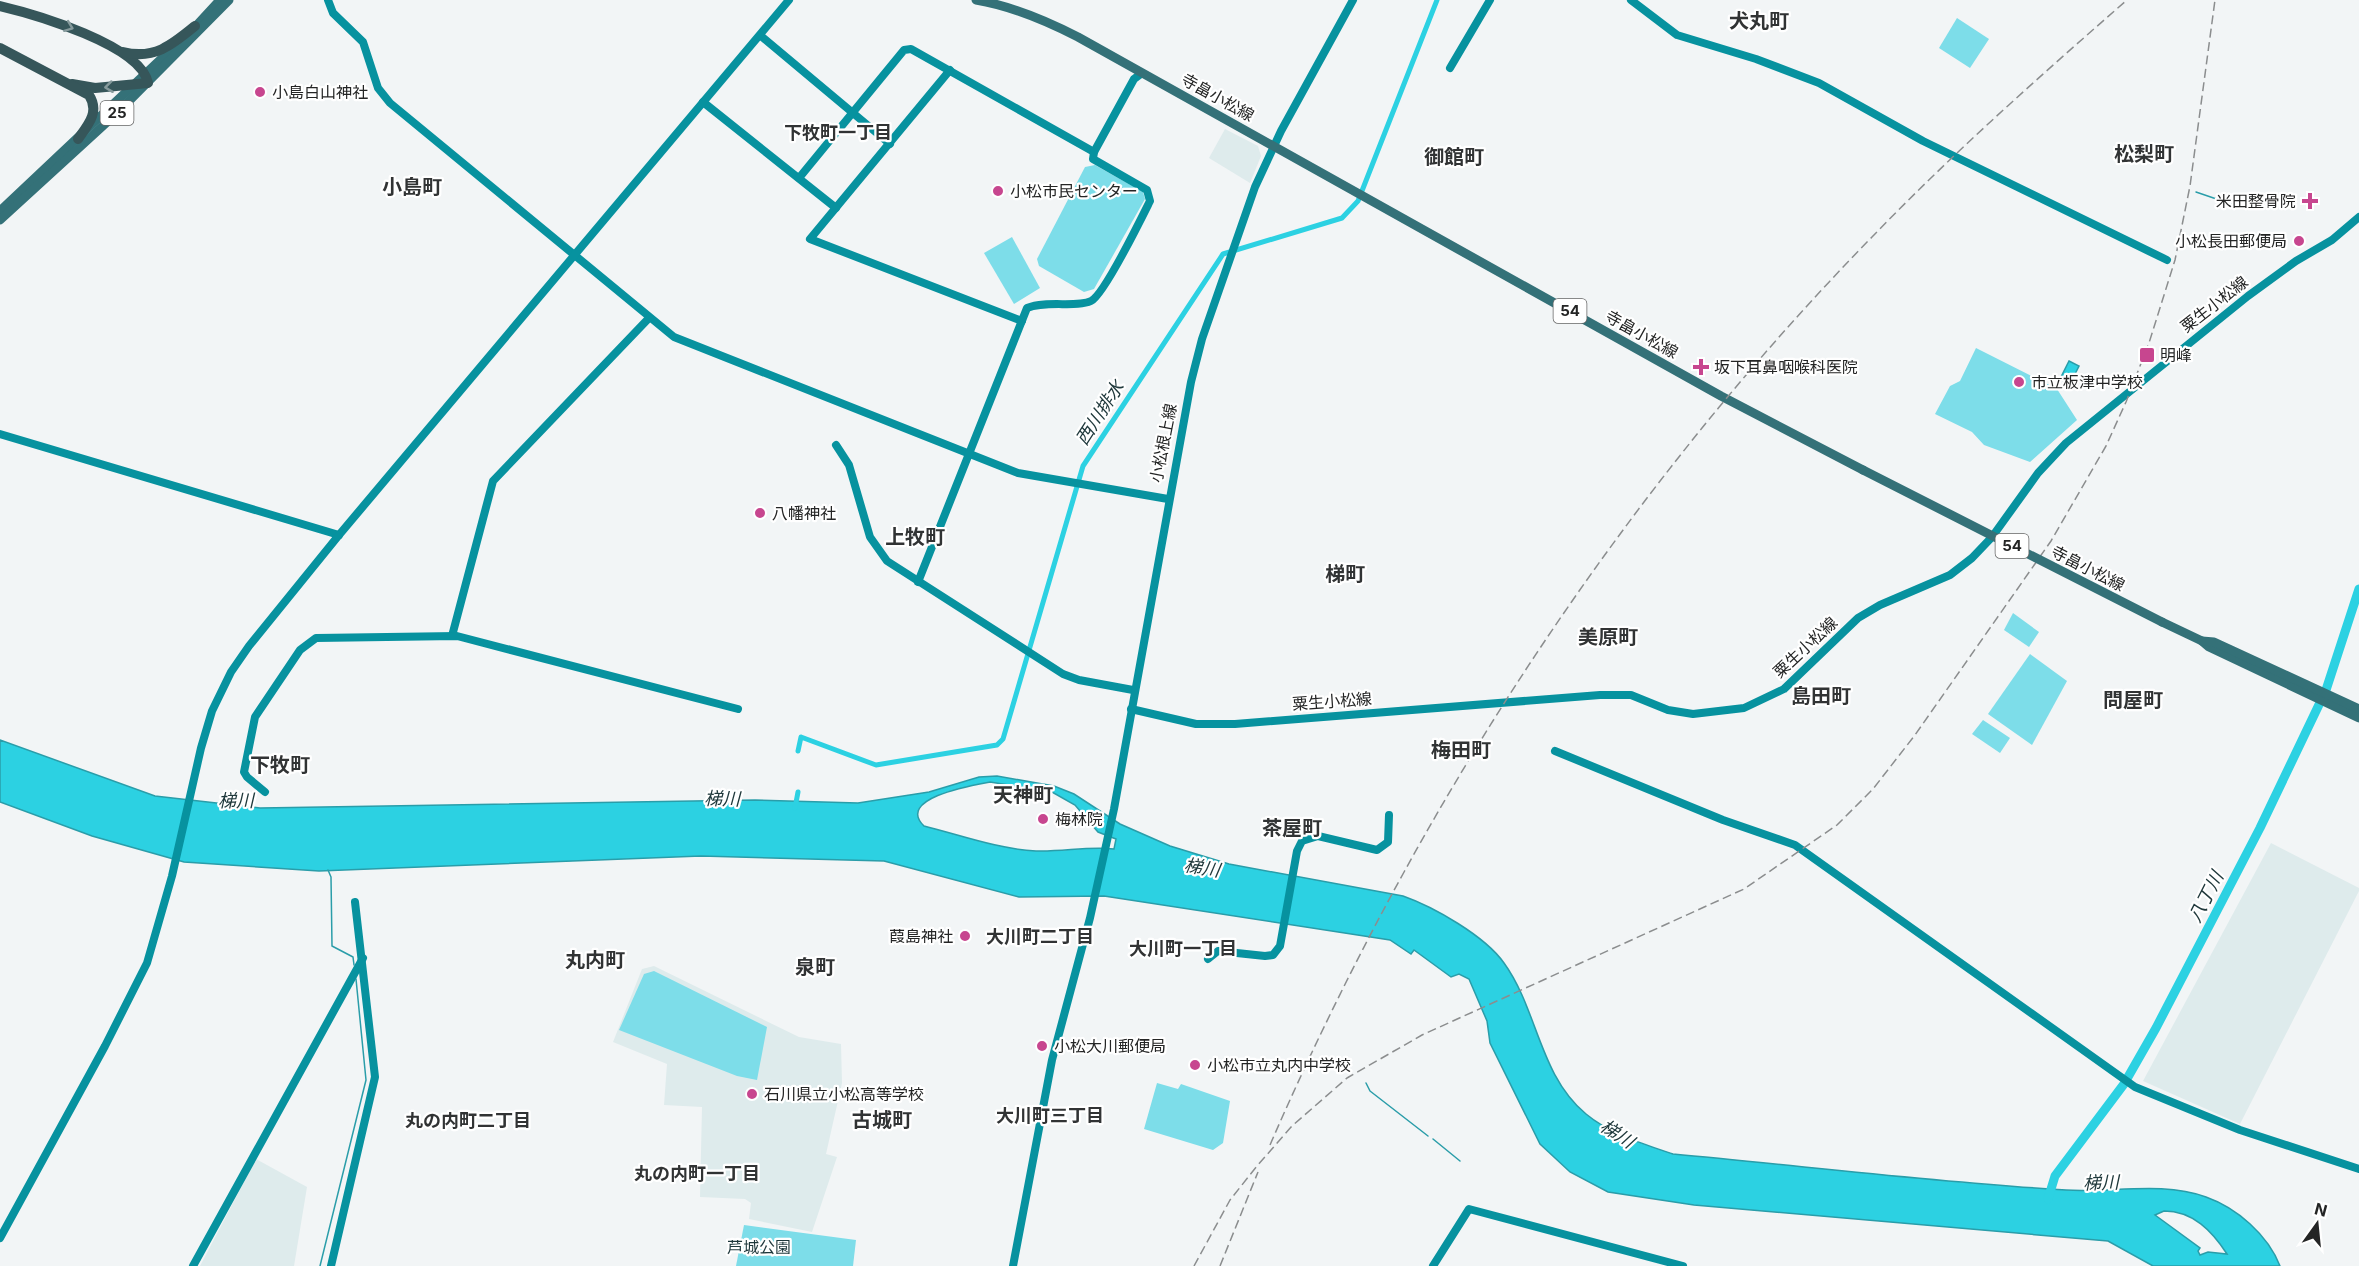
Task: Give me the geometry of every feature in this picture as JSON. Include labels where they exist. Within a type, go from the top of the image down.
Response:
[{"type":"highway","points":[[0,8],[14,10],[74,29],[112,48],[129,58],[144,80],[103,88],[72,84]]},
{"type":"highway","points":[[112,48],[134,54],[154,53],[168,47],[195,26]]},
{"type":"highway","points":[[0,48],[30,66],[85,91],[93,104],[91,122],[78,139]]},
{"type":"main road","name":"25","points":[[0,211],[144,80],[220,0]]},
{"type":"main road","name":"25","points":[[0,220],[229,0]]},
{"type":"main road","name":"寺畠小松線","points":[[976,0],[998,4],[1043,19],[1274,145],[1731,402],[2162,622],[2202,641],[2214,642],[2359,718]]},
{"type":"main road","name":"寺畠小松線","points":[[2272,672],[2359,708]]},
{"type":"street","points":[[328,0],[333,13],[363,42],[378,88],[390,103],[674,337],[708,353],[1018,473],[1168,498]]},
{"type":"street","points":[[0,1238],[105,1046],[147,963],[172,876],[212,711],[231,672],[339,535],[789,0]]},
{"type":"street","name":"小松根上線","points":[[1013,1266],[1052,1060],[1090,918],[1114,809],[1168,498],[1191,382],[1203,339],[1242,227],[1274,145],[1353,0]]},
{"type":"street","points":[[1450,68],[1490,0]]},
{"type":"street","points":[[1631,0],[1677,35],[1756,59],[1819,82],[1923,141],[2167,261]]},
{"type":"street","points":[[760,36],[890,144]]},
{"type":"street","points":[[799,178],[904,50],[911,49],[1094,152]]},
{"type":"street","points":[[950,70],[810,239],[1022,321]]},
{"type":"street","points":[[918,582],[1027,308],[1037,304],[1091,301],[1113,268],[1150,201],[1147,190],[1093,159],[1094,152],[1134,79],[1142,73]]},
{"type":"street","points":[[703,102],[836,208]]},
{"type":"street","name":"粟生小松線","points":[[1131,709],[1196,724],[1235,724],[1600,695],[1631,695],[1668,710],[1693,714],[1744,708],[1784,689],[1858,618],[1880,605],[1950,575],[1972,558],[1992,537],[2038,473],[2066,443],[2248,296],[2296,261],[2332,240],[2359,217]]},
{"type":"street","points":[[452,636],[493,481],[649,318]]},
{"type":"street","points":[[0,434],[339,535]]},
{"type":"street","points":[[836,445],[849,465],[870,537],[887,561],[1033,656],[1079,680],[1134,690]]},
{"type":"street","points":[[265,792],[244,772],[255,717],[308,642],[324,637],[452,636],[738,709]]},
{"type":"street","points":[[1555,751],[1723,820],[1795,845],[2134,1086],[2240,1130],[2359,1169]]},
{"type":"street","points":[[1208,959],[1218,951],[1273,955],[1281,942],[1297,851],[1302,841],[1318,836],[1377,850],[1388,842],[1389,815]]},
{"type":"street","points":[[331,1266],[375,1077],[355,902]]},
{"type":"street","points":[[193,1266],[361,961]]},
{"type":"street","points":[[1433,1266],[1469,1209],[1683,1266]]},
{"type":"shaded area","points":[[1225,129],[1258,146],[1261,156],[1250,183],[1209,158]]},
{"type":"shaded area","points":[[2271,843],[2359,888],[2359,891],[2240,1124],[2143,1081]]},
{"type":"shaded area","name":"石川県立小松高等学校","points":[[654,966],[799,1037],[841,1044],[842,1083],[826,1154],[837,1157],[812,1232],[749,1219],[751,1203],[745,1199],[700,1197],[702,1107],[664,1105],[667,1064],[613,1042],[642,969]]},
{"type":"shaded area","points":[[256,1159],[307,1187],[294,1266],[200,1266]]},
{"type":"green space","points":[[1957,18],[1989,39],[1970,68],[1939,48]]},
{"type":"green space","points":[[1095,165],[1143,192],[1145,199],[1094,289],[1084,292],[1039,266],[1037,259],[1085,167]]},
{"type":"green space","points":[[1012,237],[1040,288],[1014,304],[984,253]]},
{"type":"green space","points":[[1976,348],[2057,389],[2077,420],[2030,462],[1984,445],[1972,432],[1935,414],[1950,386],[1960,381]]},
{"type":"green space","points":[[2013,613],[2039,632],[2029,647],[2004,630]]},
{"type":"green space","points":[[2030,654],[2067,681],[2032,745],[1988,714]]},
{"type":"green space","points":[[1983,720],[2010,738],[2000,753],[1972,734]]},
{"type":"green space","points":[[654,971],[767,1027],[757,1080],[737,1076],[619,1030],[644,974]]},
{"type":"green space","points":[[1157,1083],[1178,1089],[1181,1084],[1230,1101],[1223,1143],[1213,1150],[1144,1129]]},
{"type":"green space","name":"芦城公園","points":[[744,1225],[856,1240],[853,1266],[736,1266]]},
{"type":"water","points":[[2069,361],[2079,366],[2070,384],[2060,379]]},
{"type":"water","name":"梯川","points":[[0,740],[155,796],[260,808],[755,800],[858,803],[929,792],[979,777],[997,776],[1054,786],[1074,794],[1120,824],[1170,846],[1229,864],[1403,896],[1429,907],[1458,924],[1485,943],[1504,963],[1525,1001],[1548,1061],[1570,1098],[1595,1121],[1616,1133],[1673,1154],[2017,1187],[2083,1191],[2154,1189],[2189,1192],[2218,1202],[2240,1215],[2268,1244],[2280,1266],[2153,1266],[2108,1241],[1694,1205],[1608,1192],[1570,1172],[1540,1144],[1490,1043],[1487,1021],[1469,979],[1459,974],[1451,977],[1414,950],[1411,954],[1390,940],[1104,896],[1019,897],[884,861],[701,856],[319,871],[184,862],[92,836],[0,802]],"holes":[[[990,782],[1052,792],[1075,805],[1098,832],[1116,839],[1114,849],[1036,851],[1008,848],[924,826],[918,816],[920,808],[940,795]],[[2164,1211],[2184,1214],[2201,1224],[2227,1254],[2208,1252],[2200,1255],[2198,1251],[2200,1248],[2155,1215]]]},
{"type":"waterway","name":"西川排水","points":[[798,751],[801,737],[876,765],[997,745],[1003,739],[1083,466],[1223,254],[1342,218],[1358,201],[1437,0]]},
{"type":"waterway","points":[[2196,192],[2234,205]]},
{"type":"waterway","name":"八丁川","points":[[2048,1199],[2055,1176],[2124,1084],[2156,1028],[2260,828],[2326,690],[2359,589]]},
{"type":"waterway","name":"西川排水","points":[[795,808],[798,792]]},
{"type":"waterway","points":[[328,870],[331,877],[332,946],[353,957],[354,965]]},
{"type":"waterway","points":[[320,1266],[366,1080],[356,979]]},
{"type":"waterway","points":[[1366,1083],[1370,1091],[1428,1136]]},
{"type":"waterway","points":[[1433,1139],[1460,1161]]},
{"type":"railway","points":[[1270,1145],[1327,1021],[1389,899],[1457,780],[1530,664],[1608,551],[1691,442],[1779,337],[1872,237],[1965,146],[2127,0]]},
{"type":"railway","points":[[1194,1266],[1230,1200],[1257,1166],[1292,1126],[1347,1078],[1422,1035],[1744,889],[1837,825],[1873,789],[1915,735],[2051,541],[2106,446],[2126,402],[2149,343],[2175,260],[2190,186],[2215,0]]},
{"type":"railway","points":[[1220,1266],[1258,1172]]},
{"type":"place","name":"小島白山神社","points":[[260,92]]},
{"type":"place","name":"小松市民センター","points":[[998,191]]},
{"type":"place","name":"米田整骨院","points":[[2310,201]]},
{"type":"place","name":"小松長田郵便局","points":[[2299,241]]},
{"type":"place","name":"明峰","points":[[2147,355]]},
{"type":"place","name":"坂下耳鼻咽喉科医院","points":[[1701,367]]},
{"type":"place","name":"市立板津中学校","points":[[2019,382]]},
{"type":"place","name":"八幡神社","points":[[760,513]]},
{"type":"place","name":"梅林院","points":[[1043,819]]},
{"type":"place","name":"葭島神社","points":[[965,936]]},
{"type":"place","name":"小松大川郵便局","points":[[1042,1046]]},
{"type":"place","name":"小松市立丸内中学校","points":[[1195,1065]]},
{"type":"place","name":"石川県立小松高等学校","points":[[752,1094]]},
{"type":"district","name":"犬丸町","points":[[1759,21]]},
{"type":"district","name":"下牧町一丁目","points":[[838,133]]},
{"type":"district","name":"松梨町","points":[[2144,154]]},
{"type":"district","name":"御館町","points":[[1454,157]]},
{"type":"district","name":"小島町","points":[[412,187]]},
{"type":"district","name":"上牧町","points":[[915,537]]},
{"type":"district","name":"梯町","points":[[1345,574]]},
{"type":"district","name":"美原町","points":[[1608,637]]},
{"type":"district","name":"島田町","points":[[1821,696]]},
{"type":"district","name":"問屋町","points":[[2133,700]]},
{"type":"district","name":"梅田町","points":[[1461,750]]},
{"type":"district","name":"下牧町","points":[[280,765]]},
{"type":"district","name":"天神町","points":[[1023,795]]},
{"type":"district","name":"茶屋町","points":[[1292,828]]},
{"type":"district","name":"大川町二丁目","points":[[1040,937]]},
{"type":"district","name":"大川町一丁目","points":[[1183,949]]},
{"type":"district","name":"丸内町","points":[[595,960]]},
{"type":"district","name":"泉町","points":[[815,967]]},
{"type":"district","name":"大川町三丁目","points":[[1050,1116]]},
{"type":"district","name":"古城町","points":[[882,1120]]},
{"type":"district","name":"丸の内町二丁目","points":[[468,1121]]},
{"type":"district","name":"丸の内町一丁目","points":[[697,1174]]}]
